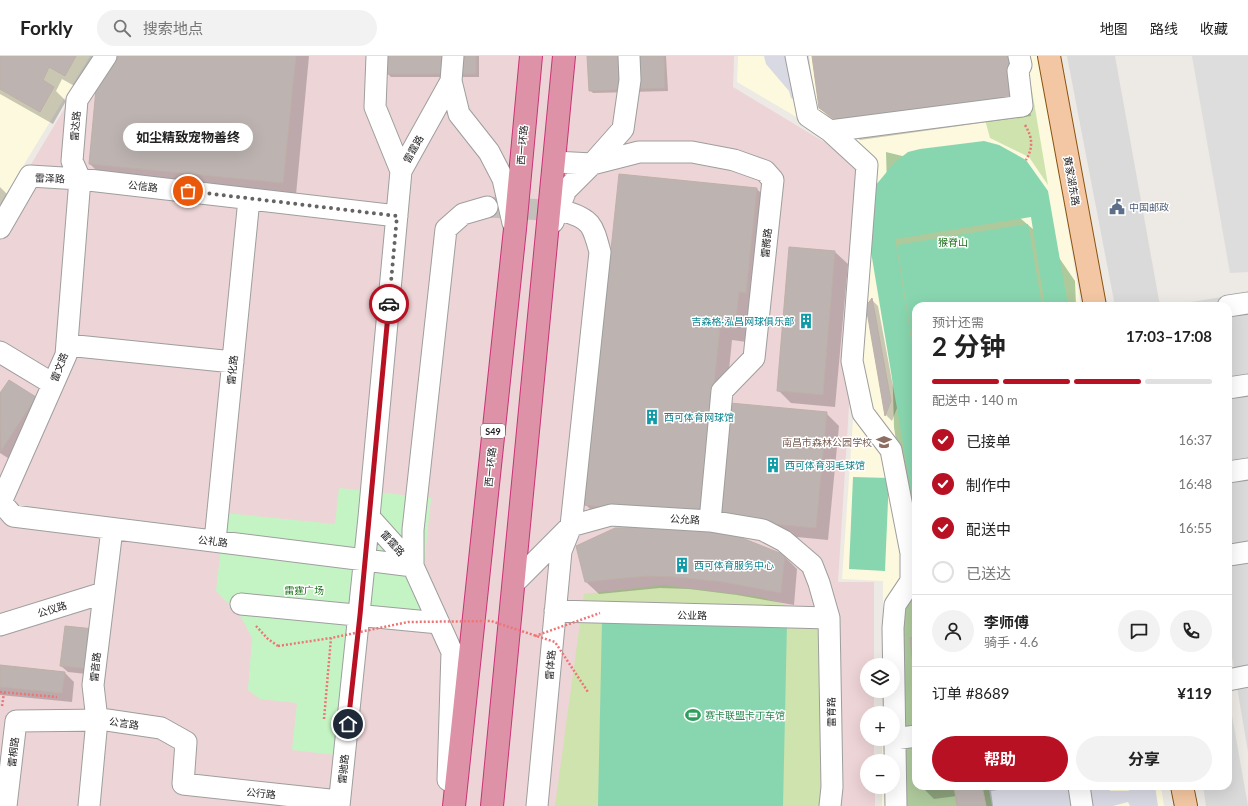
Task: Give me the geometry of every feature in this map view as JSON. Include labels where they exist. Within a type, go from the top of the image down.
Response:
[{"type":"highway","name":"西一环路","points":[[454,806],[515,229],[530,56]]},
{"type":"highway","points":[[492,806],[564,56]]},
{"type":"main road","name":"黄家湖东路","points":[[1049,56],[1094,302]]},
{"type":"main road","points":[[1183,790],[1186,806]]},
{"type":"street","name":"雷达路","points":[[80,179],[72,162],[77,100],[106,56]]},
{"type":"street","points":[[377,56],[375,108],[401,171]]},
{"type":"street","points":[[453,56],[451,81],[459,114],[489,152],[503,179],[515,229]]},
{"type":"street","points":[[547,239],[566,190],[592,164],[623,129],[630,80],[629,56]]},
{"type":"street","points":[[796,56],[808,116],[830,131],[867,165],[852,361],[863,413],[890,450],[912,562]]},
{"type":"street","points":[[830,131],[1022,106],[1018,71],[1021,65],[1019,56]]},
{"type":"street","name":"雷霆路","points":[[413,566],[369,517],[401,171],[451,81]]},
{"type":"street","name":"雷腾路","points":[[554,162],[592,164],[639,152],[692,152],[734,160],[765,171],[773,180],[754,358],[722,392],[710,521]]},
{"type":"street","name":"雷泽路","points":[[0,228],[30,176],[80,179]]},
{"type":"street","name":"公信路","points":[[80,179],[397,216]]},
{"type":"street","name":"雷文路","points":[[13,516],[1,502],[7,468],[53,384],[66,355],[80,179]]},
{"type":"street","name":"雷化路","points":[[215,541],[250,199]]},
{"type":"street","points":[[447,806],[452,652],[413,566],[413,530],[446,229],[463,214],[487,207]]},
{"type":"street","name":"雷体路","points":[[537,806],[561,551],[571,526],[600,252],[593,227],[580,215],[564,210]]},
{"type":"street","points":[[1232,305],[1248,303]]},
{"type":"street","points":[[67,345],[233,362]]},
{"type":"street","points":[[0,352],[53,384]]},
{"type":"street","points":[[1232,387],[1248,385]]},
{"type":"street","points":[[1232,471],[1248,469]]},
{"type":"street","name":"公允路","points":[[514,583],[571,526],[611,515],[710,521],[763,530],[784,541],[812,565],[829,618]]},
{"type":"street","name":"公礼路","points":[[13,516],[413,566]]},
{"type":"street","name":"雷驰路","points":[[339,804],[360,615],[369,517]]},
{"type":"street","name":"雷音路","points":[[89,806],[97,720],[93,686],[103,593],[112,529]]},
{"type":"street","points":[[894,706],[893,628],[895,605],[912,584]]},
{"type":"street","name":"公仪路","points":[[0,625],[103,593]]},
{"type":"street","points":[[241,604],[439,623]]},
{"type":"street","name":"公业路","points":[[555,611],[829,618]]},
{"type":"street","name":"雷育路","points":[[829,618],[832,787],[830,806]]},
{"type":"street","points":[[1232,679],[1248,676]]},
{"type":"street","name":"公言路","points":[[16,721],[97,720],[161,728],[186,742],[183,784]]},
{"type":"street","name":"雷桐路","points":[[6,806],[16,721]]},
{"type":"street","points":[[900,739],[912,737]]},
{"type":"street","points":[[895,746],[896,806]]},
{"type":"street","name":"公行路","points":[[183,784],[339,804]]},
{"type":"street","points":[[1072,790],[1082,806]]},
{"type":"path","points":[[1022,106],[1021,118],[1031,140],[1031,150],[1026,160]]},
{"type":"path","points":[[535,636],[600,612]]},
{"type":"path","points":[[278,646],[331,638],[408,622],[491,622],[555,642],[588,692]]},
{"type":"path","points":[[324,719],[331,638]]},
{"type":"path","points":[[0,692],[57,697]]},
{"type":"shaded area","points":[[0,56],[90,56],[0,204]]},
{"type":"shaded area","points":[[96,56],[734,56],[733,87],[864,166],[838,582],[874,582],[874,658],[860,658],[860,698],[874,698],[874,706],[860,706],[860,746],[874,746],[874,754],[860,754],[860,794],[875,794],[875,806],[0,806],[0,216]]},
{"type":"shaded area","name":"南昌市森林公园学校","points":[[738,56],[1039,56],[1080,302],[912,302],[912,790],[1162,790],[1164,806],[882,806],[882,794],[900,794],[900,754],[882,754],[882,746],[900,746],[900,706],[883,706],[883,698],[900,698],[900,658],[883,658],[883,581],[842,579],[871,161],[737,82]]},
{"type":"shaded area","points":[[764,56],[809,56],[815,110],[791,98],[789,91],[766,64]]},
{"type":"shaded area","points":[[1067,56],[1115,56],[1159,302],[1114,302]]},
{"type":"shaded area","points":[[1192,56],[1248,56],[1248,272],[1230,273]]},
{"type":"shaded area","points":[[1248,293],[1248,752],[1232,658],[1232,302],[1191,302]]},
{"type":"shaded area","points":[[1232,716],[1248,806],[1206,806],[1204,790],[1232,790]]},
{"type":"shaded area","points":[[989,790],[1156,790],[1158,806],[1130,806],[1128,802],[1113,806],[992,806]]},
{"type":"green space","points":[[1028,67],[1048,185],[1029,157],[990,138],[984,116]]},
{"type":"green space","points":[[984,141],[999,145],[1026,160],[1048,191],[1067,302],[1044,302],[1031,217],[895,239],[912,345],[912,498],[871,252],[875,186],[895,162],[908,152],[920,149]]},
{"type":"green space","name":"猴脊山","points":[[886,152],[976,174],[1013,212],[1049,243],[1075,281],[1076,302],[912,302],[912,790],[1101,790],[1092,806],[903,806],[900,635],[907,517],[894,427]]},
{"type":"green space","points":[[1028,224],[1041,302],[912,302],[912,339],[897,245]]},
{"type":"green space","points":[[853,477],[889,478],[885,571],[849,569]]},
{"type":"green space","name":"雷霆广场","points":[[339,488],[431,498],[419,615],[370,610],[354,757],[292,750],[297,703],[260,699],[248,690],[252,638],[241,617],[216,591],[225,513],[335,524]]},
{"type":"green space","name":"赛卡联盟卡丁车馆","points":[[664,585],[761,597],[819,616],[821,806],[555,806],[584,594]]},
{"type":"green space","name":"赛卡联盟卡丁车馆","points":[[602,620],[787,623],[783,806],[598,806]]},
{"type":"building","points":[[0,56],[76,56],[65,76],[49,67],[43,80],[54,87],[40,112],[0,89]]},
{"type":"building","points":[[108,56],[296,56],[283,183],[89,164],[98,68]]},
{"type":"building","points":[[387,56],[476,56],[476,74],[387,74]]},
{"type":"building","points":[[587,56],[664,56],[665,88],[589,91]]},
{"type":"building","points":[[812,56],[1012,56],[1019,103],[847,127],[819,108]]},
{"type":"building","name":"西可体育网球馆","points":[[619,174],[757,188],[746,293],[739,292],[735,329],[720,328],[700,517],[584,505]]},
{"type":"building","name":"吉森格·泓昌网球俱乐部","points":[[789,247],[835,251],[823,395],[777,391]]},
{"type":"building","points":[[872,298],[891,401],[885,416],[866,306]]},
{"type":"building","points":[[9,380],[36,397],[1,451],[0,393]]},
{"type":"building","name":"西可体育羽毛球馆","points":[[730,403],[827,412],[816,528],[719,519]]},
{"type":"building","name":"西可体育服务中心","points":[[670,527],[737,536],[785,555],[781,593],[723,582],[676,577],[647,576],[585,582],[576,546],[615,528]]},
{"type":"building","points":[[65,626],[94,629],[89,669],[60,666]]},
{"type":"building","points":[[910,638],[912,638],[912,656]]},
{"type":"building","points":[[0,665],[65,672],[62,693],[0,687]]},
{"type":"building","points":[[955,790],[983,790],[986,806],[957,806]]},
{"type":"tunnel","points":[[487,207],[564,211]]},
{"type":"way so far","points":[[188,191],[397,216],[389,304]]},
{"type":"place","name":"如尘精致宠物善终","points":[[188,191]]},
{"type":"place","name":"中国邮政","points":[[1117,207]]},
{"type":"place","name":"吉森格·泓昌网球俱乐部","points":[[806,321]]},
{"type":"place","name":"西可体育网球馆","points":[[652,417]]},
{"type":"place","name":"南昌市森林公园学校","points":[[884,442]]},
{"type":"place","name":"西可体育羽毛球馆","points":[[773,465]]},
{"type":"place","name":"西可体育服务中心","points":[[682,565]]},
{"type":"place","name":"赛卡联盟卡丁车馆","points":[[693,715]]},
{"type":"route","points":[[348,724],[360,615],[389,304]]}]
